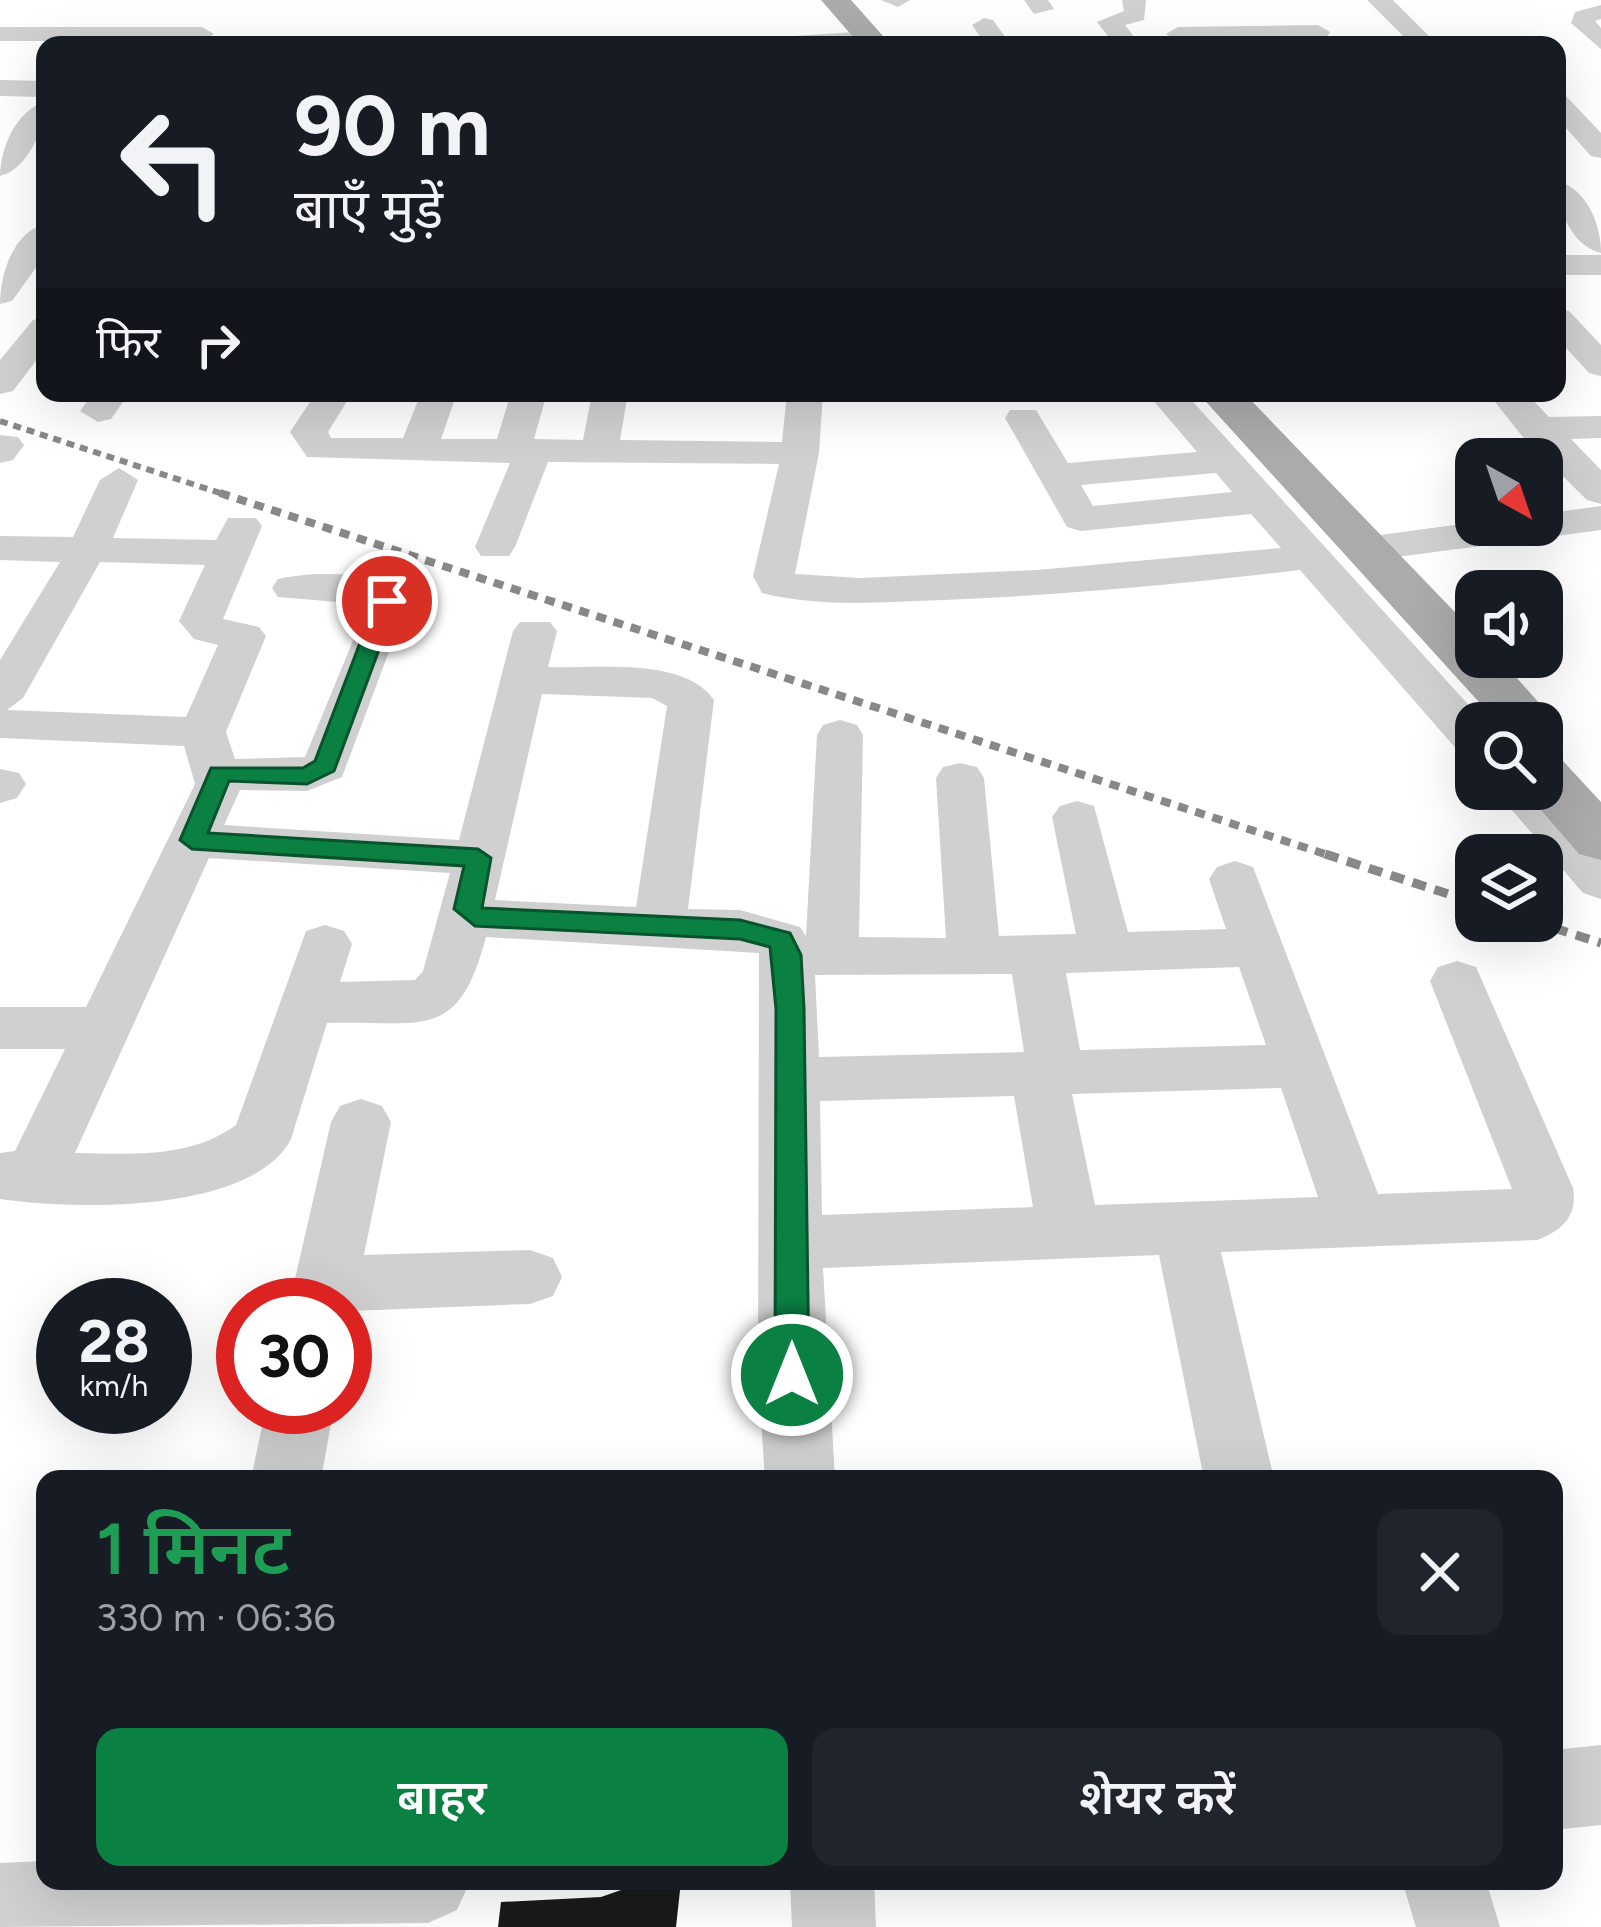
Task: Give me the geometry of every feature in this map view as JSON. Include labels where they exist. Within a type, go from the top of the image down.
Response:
[{"type":"main road","points":[[836,0],[868,36]]},
{"type":"main road","points":[[1204,402],[1477,702]]},
{"type":"main road","points":[[1228,402],[1509,702]]},
{"type":"main road","points":[[1563,759],[1601,798]]},
{"type":"main road","points":[[1563,797],[1601,840]]},
{"type":"street","points":[[1105,36],[1110,20],[1136,15],[1134,0]]},
{"type":"street","points":[[1290,0],[1322,36]]},
{"type":"street","points":[[1379,0],[1417,36]]},
{"type":"street","points":[[1601,12],[1583,17],[1583,22],[1601,43]]},
{"type":"street","points":[[2,22],[77,36]]},
{"type":"street","points":[[1181,24],[1248,26],[1307,36]]},
{"type":"street","points":[[158,36],[202,34]]},
{"type":"street","points":[[0,88],[36,89]]},
{"type":"street","points":[[0,113],[36,111]]},
{"type":"street","points":[[1566,112],[1601,151]]},
{"type":"street","points":[[0,167],[22,144]]},
{"type":"street","points":[[1566,201],[1601,244]]},
{"type":"street","points":[[0,294],[36,245]]},
{"type":"street","points":[[1566,265],[1601,265]]},
{"type":"street","points":[[0,306],[36,306]]},
{"type":"street","points":[[1566,328],[1601,366]]},
{"type":"street","points":[[0,382],[36,338]]},
{"type":"street","points":[[328,402],[309,432],[320,448],[800,454]]},
{"type":"street","points":[[417,452],[436,402]]},
{"type":"street","points":[[495,547],[523,452],[528,402]]},
{"type":"street","points":[[599,452],[608,402]]},
{"type":"street","points":[[804,402],[800,454],[774,576],[777,584],[858,590],[1129,578],[1313,556]]},
{"type":"street","points":[[1174,402],[1455,718]]},
{"type":"street","points":[[1513,402],[1601,492]]},
{"type":"street","points":[[1023,418],[1076,514],[1092,521],[1264,501]]},
{"type":"street","points":[[1535,428],[1601,427]]},
{"type":"street","points":[[1056,476],[1228,461]]},
{"type":"street","points":[[0,698],[87,550],[119,480]]},
{"type":"street","points":[[1366,549],[1601,518]]},
{"type":"street","points":[[0,548],[87,550],[238,539],[201,621],[209,630],[242,633],[244,639],[192,840],[104,1028],[17,1176]]},
{"type":"street","points":[[0,724],[212,753],[307,776],[326,766],[387,601],[372,592],[293,588]]},
{"type":"street","points":[[306,1003],[430,1000],[448,977],[529,656],[662,685],[691,700],[659,927]]},
{"type":"street","points":[[799,1470],[792,1375],[790,1080],[840,735]]},
{"type":"street","points":[[960,778],[974,956]]},
{"type":"street","points":[[1537,810],[1601,881]]},
{"type":"street","points":[[1077,818],[1106,952]]},
{"type":"street","points":[[192,840],[473,884],[496,921],[765,932],[809,956],[1257,947]]},
{"type":"street","points":[[1235,879],[1358,1224]]},
{"type":"street","points":[[17,1176],[211,1171],[248,1152],[261,1139],[325,944]]},
{"type":"street","points":[[1036,955],[1069,1233]]},
{"type":"street","points":[[791,1243],[1522,1218],[1545,1204],[1457,981]]},
{"type":"street","points":[[0,1028],[104,1028]]},
{"type":"street","points":[[790,1080],[1300,1066]]},
{"type":"street","points":[[327,1278],[361,1122]]},
{"type":"street","points":[[1185,1230],[1237,1470]]},
{"type":"street","points":[[372,1290],[530,1277]]},
{"type":"street","points":[[288,1470],[295,1434]]},
{"type":"street","points":[[1563,1789],[1601,1785]]},
{"type":"street","points":[[0,1905],[204,1900],[322,1890]]},
{"type":"street","points":[[832,1890],[834,1927]]},
{"type":"street","points":[[1447,1890],[1458,1927]]},
{"type":"building","points":[[621,1890],[680,1890],[676,1927],[498,1927],[501,1902],[601,1897]]},
{"type":"railway","points":[[0,421],[229,496]]},
{"type":"railway","points":[[220,493],[1334,857]]},
{"type":"railway","points":[[1325,854],[1455,896]]},
{"type":"railway","points":[[1563,931],[1601,943]]},
{"type":"route","points":[[387,601],[326,766],[307,776],[220,773],[192,840],[478,858],[467,909],[475,916],[496,921],[740,929],[781,940],[787,955],[790,1009],[792,1375]]}]
